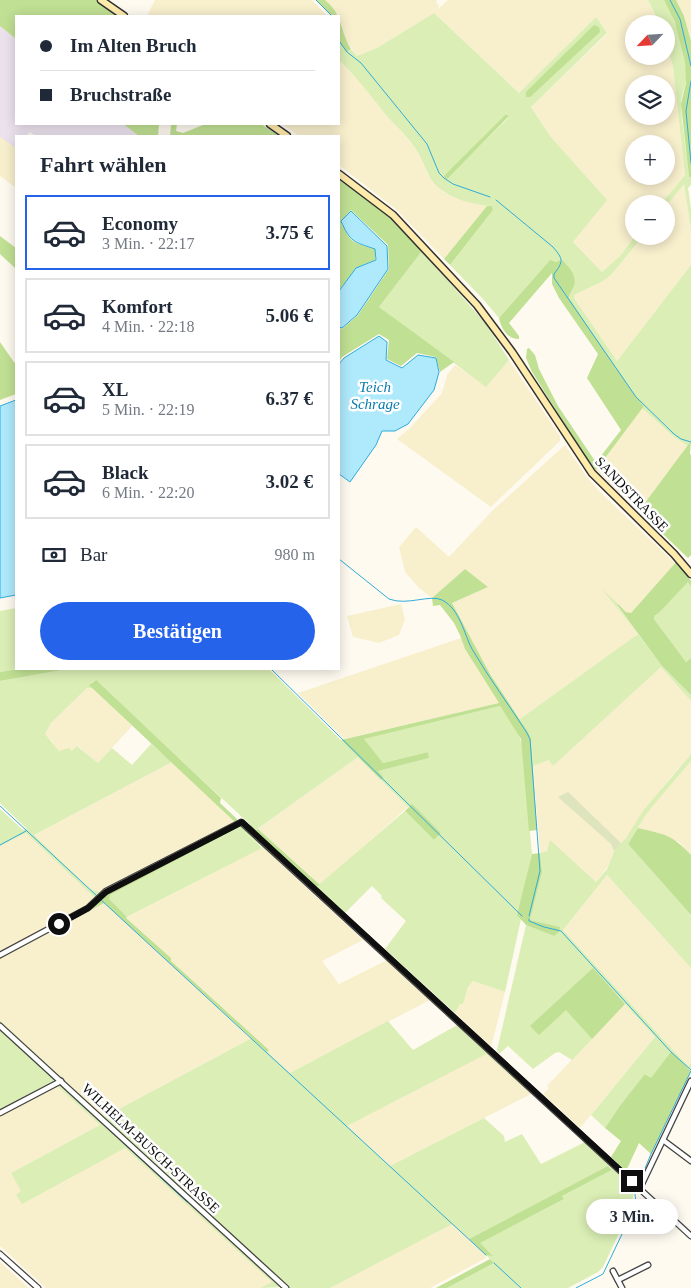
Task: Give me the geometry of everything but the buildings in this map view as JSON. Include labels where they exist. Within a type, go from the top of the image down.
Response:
[{"type":"main road","points":[[101,0],[123,15]]},
{"type":"main road","points":[[272,125],[286,135]]},
{"type":"main road","name":"SANDSTRASSE","points":[[340,175],[393,215],[477,305],[493,324],[592,474],[674,554],[691,574]]},
{"type":"street","points":[[0,955],[88,908],[98,897],[242,822],[691,1236]]},
{"type":"street","name":"WILHELM-BUSCH-STRASSE","points":[[0,1026],[286,1288]]},
{"type":"street","points":[[0,1113],[60,1081]]},
{"type":"street","points":[[640,1188],[691,1081]]},
{"type":"street","points":[[663,1140],[691,1161]]},
{"type":"street","points":[[0,1254],[38,1288]]},
{"type":"street","points":[[618,1280],[648,1265]]},
{"type":"street","points":[[613,1270],[622,1288]]},
{"type":"shaded area","points":[[155,0],[312,0],[326,15],[148,15]]},
{"type":"shaded area","points":[[325,0],[437,0],[438,9],[448,0],[648,0],[656,15],[625,15],[625,65],[672,65],[674,75],[625,75],[625,125],[675,125],[675,85],[685,175],[668,195],[625,195],[625,245],[628,245],[620,256],[602,272],[573,242],[606,200],[550,136],[531,107],[607,34],[596,17],[519,93],[434,13],[377,48],[357,56],[346,40],[340,15]]},
{"type":"shaded area","points":[[676,0],[691,0],[691,41],[684,16]]},
{"type":"shaded area","points":[[0,26],[15,38],[15,125],[124,125],[138,135],[34,135],[30,132],[27,135],[15,135],[15,148],[0,137]]},
{"type":"shaded area","points":[[340,61],[354,74],[412,144],[421,157],[427,173],[443,192],[487,206],[444,259],[397,210],[340,166],[340,135],[298,135],[283,125],[340,125]]},
{"type":"shaded area","points":[[0,137],[15,147],[15,187],[0,176]]},
{"type":"shaded area","points":[[684,183],[691,229],[691,265],[617,361],[574,298],[574,295],[611,275],[636,245],[675,245],[675,195]]},
{"type":"shaded area","points":[[509,360],[560,436],[560,441],[491,507],[397,439],[410,428],[442,393],[447,375],[455,365],[486,386]]},
{"type":"shaded area","points":[[642,408],[673,436],[688,446],[639,511],[596,470]]},
{"type":"shaded area","points":[[565,445],[599,491],[675,563],[631,613],[626,612],[606,593],[638,634],[520,719],[490,674],[452,603],[488,587],[465,569],[432,598],[419,588],[405,572],[399,547],[416,527],[449,557],[493,510]]},
{"type":"shaded area","points":[[401,604],[405,619],[399,635],[379,643],[353,637],[347,616]]},
{"type":"shaded area","points":[[461,638],[465,649],[499,703],[344,739],[298,693]]},
{"type":"shaded area","points":[[661,667],[691,701],[691,754],[669,779],[626,838],[621,843],[568,793],[559,797],[611,844],[614,851],[608,866],[596,882],[550,841],[547,851],[540,853],[533,766],[549,760],[553,766]]},
{"type":"shaded area","points":[[87,688],[93,688],[132,726],[98,763],[78,746],[72,751],[69,749],[59,751],[45,734],[51,723]]},
{"type":"shaded area","points":[[358,757],[408,807],[320,885],[258,829]]},
{"type":"shaded area","points":[[691,761],[691,855],[679,842],[638,828],[647,813]]},
{"type":"shaded area","points":[[172,762],[236,823],[102,893],[90,889],[34,835]]},
{"type":"shaded area","points":[[26,833],[95,898],[87,907],[0,954],[0,846]]},
{"type":"shaded area","points":[[263,847],[363,940],[322,961],[339,984],[387,960],[430,1000],[290,1073],[267,1052],[269,1050],[126,918]]},
{"type":"shaded area","points":[[607,875],[691,968],[690,1066],[684,1062],[563,930]]},
{"type":"shaded area","points":[[104,903],[252,1038],[104,1117],[0,1021],[0,959]]},
{"type":"shaded area","points":[[473,981],[505,992],[491,1047],[455,1013],[460,1004],[463,1004],[468,987]]},
{"type":"shaded area","points":[[625,1004],[655,1037],[580,1128],[543,1094],[549,1088],[547,1086]]},
{"type":"shaded area","points":[[486,1053],[531,1094],[390,1166],[347,1126]]},
{"type":"shaded area","points":[[57,1086],[100,1125],[11,1173],[22,1192],[125,1148],[273,1282],[261,1288],[46,1288],[0,1246],[0,1116]]},
{"type":"shaded area","points":[[452,1223],[486,1255],[486,1258],[430,1288],[330,1288]]},
{"type":"shaded area","points":[[0,1262],[29,1288],[0,1288]]},
{"type":"green space","points":[[0,0],[96,0],[118,15],[15,15],[15,38],[0,26]]},
{"type":"green space","points":[[316,0],[325,0],[331,6],[337,15],[331,15]]},
{"type":"green space","points":[[648,0],[664,0],[671,15],[656,15]]},
{"type":"green space","points":[[664,0],[676,0],[684,16],[691,41],[691,177],[689,177],[681,104],[686,83],[685,62],[675,15],[672,15]]},
{"type":"green space","points":[[434,13],[519,93],[596,17],[607,33],[531,107],[550,136],[607,200],[573,242],[602,272],[620,256],[628,245],[636,245],[611,275],[574,295],[574,298],[617,361],[691,265],[691,441],[688,446],[673,436],[642,408],[644,406],[569,298],[573,288],[558,262],[549,261],[499,318],[450,265],[493,210],[492,206],[464,201],[443,191],[434,183],[420,156],[410,142],[340,61],[340,42],[348,52],[351,49],[357,56],[377,48]],"holes":[[[507,115],[508,118],[447,178],[448,173]]]},
{"type":"green space","points":[[340,22],[351,49],[347,52],[340,42]]},
{"type":"green space","points":[[675,24],[681,39],[686,71],[681,104],[689,177],[691,177],[691,185],[688,188],[691,229],[684,184],[675,195],[668,195],[685,175],[672,65],[675,65]]},
{"type":"green space","points":[[594,25],[599,27],[600,32],[530,97],[526,97],[526,92]]},
{"type":"green space","points":[[505,115],[508,115],[508,117],[447,179],[445,178],[444,176]]},
{"type":"green space","points":[[124,125],[159,125],[158,135],[138,135]]},
{"type":"green space","points":[[171,125],[177,125],[176,131],[183,133],[203,125],[262,125],[278,135],[170,135]]},
{"type":"green space","points":[[340,180],[402,227],[422,251],[379,307],[454,362],[440,372],[436,357],[417,353],[401,366],[387,359],[389,340],[379,334],[342,357],[340,360],[340,328],[342,329],[358,315],[389,269],[388,245],[351,210],[341,221],[349,238],[375,249],[375,260],[356,268],[340,289]]},
{"type":"green space","points":[[487,206],[492,206],[493,210],[450,265],[444,259]]},
{"type":"green space","points":[[0,236],[15,247],[15,268],[0,254]]},
{"type":"green space","points":[[422,251],[486,324],[509,360],[486,387],[379,307]]},
{"type":"green space","points":[[550,260],[556,262],[562,260],[572,272],[575,282],[569,298],[644,406],[596,470],[583,453],[532,372],[526,358],[527,349],[529,348],[535,355],[539,369],[558,406],[595,461],[597,461],[621,430],[587,378],[598,354],[559,298],[552,284],[552,273],[509,323],[519,336],[519,339],[511,337],[505,332],[499,318]]},
{"type":"green space","points":[[0,342],[15,364],[15,394],[0,400]]},
{"type":"green space","points":[[691,441],[691,555],[688,558],[639,511]]},
{"type":"green space","points":[[677,561],[691,581],[691,587],[688,582],[654,616],[654,619],[686,662],[691,658],[691,695],[662,666],[617,605],[626,612],[631,613]]},
{"type":"green space","points":[[465,569],[488,587],[452,603],[490,674],[531,739],[537,830],[529,831],[521,739],[500,706],[364,739],[383,763],[428,752],[429,758],[378,771],[384,778],[381,780],[341,740],[499,703],[465,649],[454,623],[440,605],[433,606],[432,598]]},
{"type":"green space","points":[[688,582],[691,587],[691,658],[686,662],[654,619],[654,616]]},
{"type":"green space","points":[[602,589],[618,604],[617,606],[638,634]]},
{"type":"green space","points":[[15,608],[15,670],[0,672],[0,611]]},
{"type":"green space","points":[[638,634],[662,666],[691,695],[691,701],[661,667],[553,766],[549,760],[533,766],[531,739],[520,719]]},
{"type":"green space","points":[[15,670],[62,670],[0,681],[0,672]]},
{"type":"green space","points":[[62,670],[270,670],[358,757],[256,830],[95,680],[90,684],[93,688],[87,688],[51,723],[45,734],[59,751],[69,748],[72,751],[77,746],[98,763],[112,748],[132,765],[151,744],[172,762],[34,835],[90,889],[102,893],[95,898],[26,833],[0,846],[0,809],[23,830],[27,829],[0,803],[0,681]]},
{"type":"green space","points":[[96,680],[221,798],[220,803],[237,819],[236,823],[89,685]]},
{"type":"green space","points":[[500,706],[518,733],[522,745],[532,854],[518,915],[521,919],[505,992],[473,981],[468,987],[463,1004],[460,1004],[455,1013],[385,949],[406,921],[381,898],[382,896],[372,886],[344,914],[315,888],[405,811],[434,840],[441,833],[412,805],[408,807],[381,780],[384,778],[377,771],[429,758],[428,752],[383,763],[363,739]]},
{"type":"green space","points":[[691,754],[691,761],[647,813],[628,844],[691,915],[691,968],[607,875],[563,930],[684,1062],[689,1066],[691,1063],[691,1070],[686,1066],[651,1079],[646,1074],[619,1107],[605,1128],[591,1115],[655,1037],[593,969],[539,1034],[566,1009],[592,1039],[572,1060],[559,1052],[533,1069],[508,1046],[499,1054],[497,1050],[526,925],[554,936],[559,927],[530,920],[542,872],[540,853],[547,851],[550,840],[596,882],[607,869],[615,849],[626,838],[643,811]]},
{"type":"green space","points":[[568,792],[621,843],[614,851],[611,844],[558,797]]},
{"type":"green space","points":[[412,804],[441,833],[434,840],[405,811]]},
{"type":"green space","points":[[240,825],[246,828],[251,825],[256,830],[258,829],[320,885],[315,887],[283,858],[278,861],[240,827],[110,895],[109,899],[126,918],[171,958],[171,961],[269,1050],[267,1052],[104,903],[0,959],[0,957],[89,909],[106,893]]},
{"type":"green space","points":[[240,827],[262,848],[127,917],[108,899],[110,895]]},
{"type":"green space","points":[[638,828],[668,836],[691,855],[691,915],[628,844]]},
{"type":"green space","points":[[540,853],[542,872],[530,920],[560,927],[559,932],[554,936],[526,925],[517,915],[532,854]]},
{"type":"green space","points":[[593,968],[625,1004],[592,1039],[566,1010],[539,1035],[530,1026]]},
{"type":"green space","points":[[0,1021],[129,1140],[0,1024]]},
{"type":"green space","points":[[388,1021],[413,1050],[459,1024],[532,1092],[531,1094],[486,1054],[347,1126],[390,1166],[484,1118],[504,1136],[505,1142],[522,1134],[541,1164],[585,1142],[630,1184],[634,1192],[631,1208],[603,1267],[598,1272],[568,1288],[447,1288],[494,1263],[486,1255],[492,1255],[479,1243],[564,1199],[562,1196],[612,1170],[609,1166],[469,1239],[452,1224],[330,1288],[290,1288],[104,1117],[252,1038],[290,1073]]},
{"type":"green space","points":[[0,1027],[58,1080],[0,1111]]},
{"type":"green space","points":[[671,1052],[691,1071],[651,1154],[639,1143],[626,1171],[611,1157],[621,1141],[605,1128],[645,1074],[651,1078]]},
{"type":"green space","points":[[62,1084],[283,1287],[261,1288],[272,1282],[125,1148],[22,1204],[16,1195],[21,1191],[11,1173],[100,1125],[57,1086]]},
{"type":"green space","points":[[608,1166],[612,1170],[562,1196],[564,1199],[480,1243],[493,1256],[486,1255],[469,1239]]},
{"type":"green space","points":[[490,1259],[494,1263],[447,1288],[436,1288]]},
{"type":"water","points":[[351,211],[387,246],[388,269],[357,315],[342,328],[340,327],[340,290],[356,268],[376,260],[375,249],[362,245],[350,237],[341,221]]},
{"type":"water","name":"Teich Schrage","points":[[379,336],[387,342],[386,360],[402,368],[418,355],[436,358],[439,372],[434,390],[408,424],[395,431],[382,431],[376,445],[350,482],[340,475],[340,363],[344,358]]},
{"type":"water","points":[[15,400],[15,595],[0,598],[0,406]]},
{"type":"waterway","points":[[316,0],[331,15]]},
{"type":"waterway","points":[[670,0],[680,19],[691,66]]},
{"type":"waterway","points":[[340,42],[347,52],[361,63],[427,144],[439,173],[453,184],[490,197]]},
{"type":"waterway","points":[[691,81],[686,111],[691,163]]},
{"type":"waterway","points":[[496,200],[553,247],[561,260],[554,278],[636,397],[674,434],[681,439],[691,442]]},
{"type":"waterway","points":[[340,560],[389,599],[403,601],[431,598],[442,600],[448,604],[461,622],[472,649],[527,733],[530,739],[540,871],[529,916]]},
{"type":"waterway","points":[[272,670],[522,916]]},
{"type":"waterway","points":[[0,806],[97,896]]},
{"type":"waterway","points":[[0,845],[26,831]]},
{"type":"waterway","points":[[100,899],[486,1255]]},
{"type":"waterway","points":[[529,919],[529,921],[544,927],[561,931],[671,1052],[691,1070]]},
{"type":"waterway","points":[[345,921],[360,935]]},
{"type":"waterway","points":[[459,1026],[531,1092]]},
{"type":"waterway","points":[[0,1029],[55,1080]]},
{"type":"waterway","points":[[641,1178],[691,1071]]},
{"type":"waterway","points":[[60,1084],[187,1202]]},
{"type":"waterway","points":[[576,1288],[603,1274],[633,1211],[636,1203],[635,1194]]},
{"type":"waterway","points":[[494,1263],[521,1288]]},
{"type":"route","points":[[59,924],[88,908],[99,896],[106,892],[242,822],[632,1181]]}]
